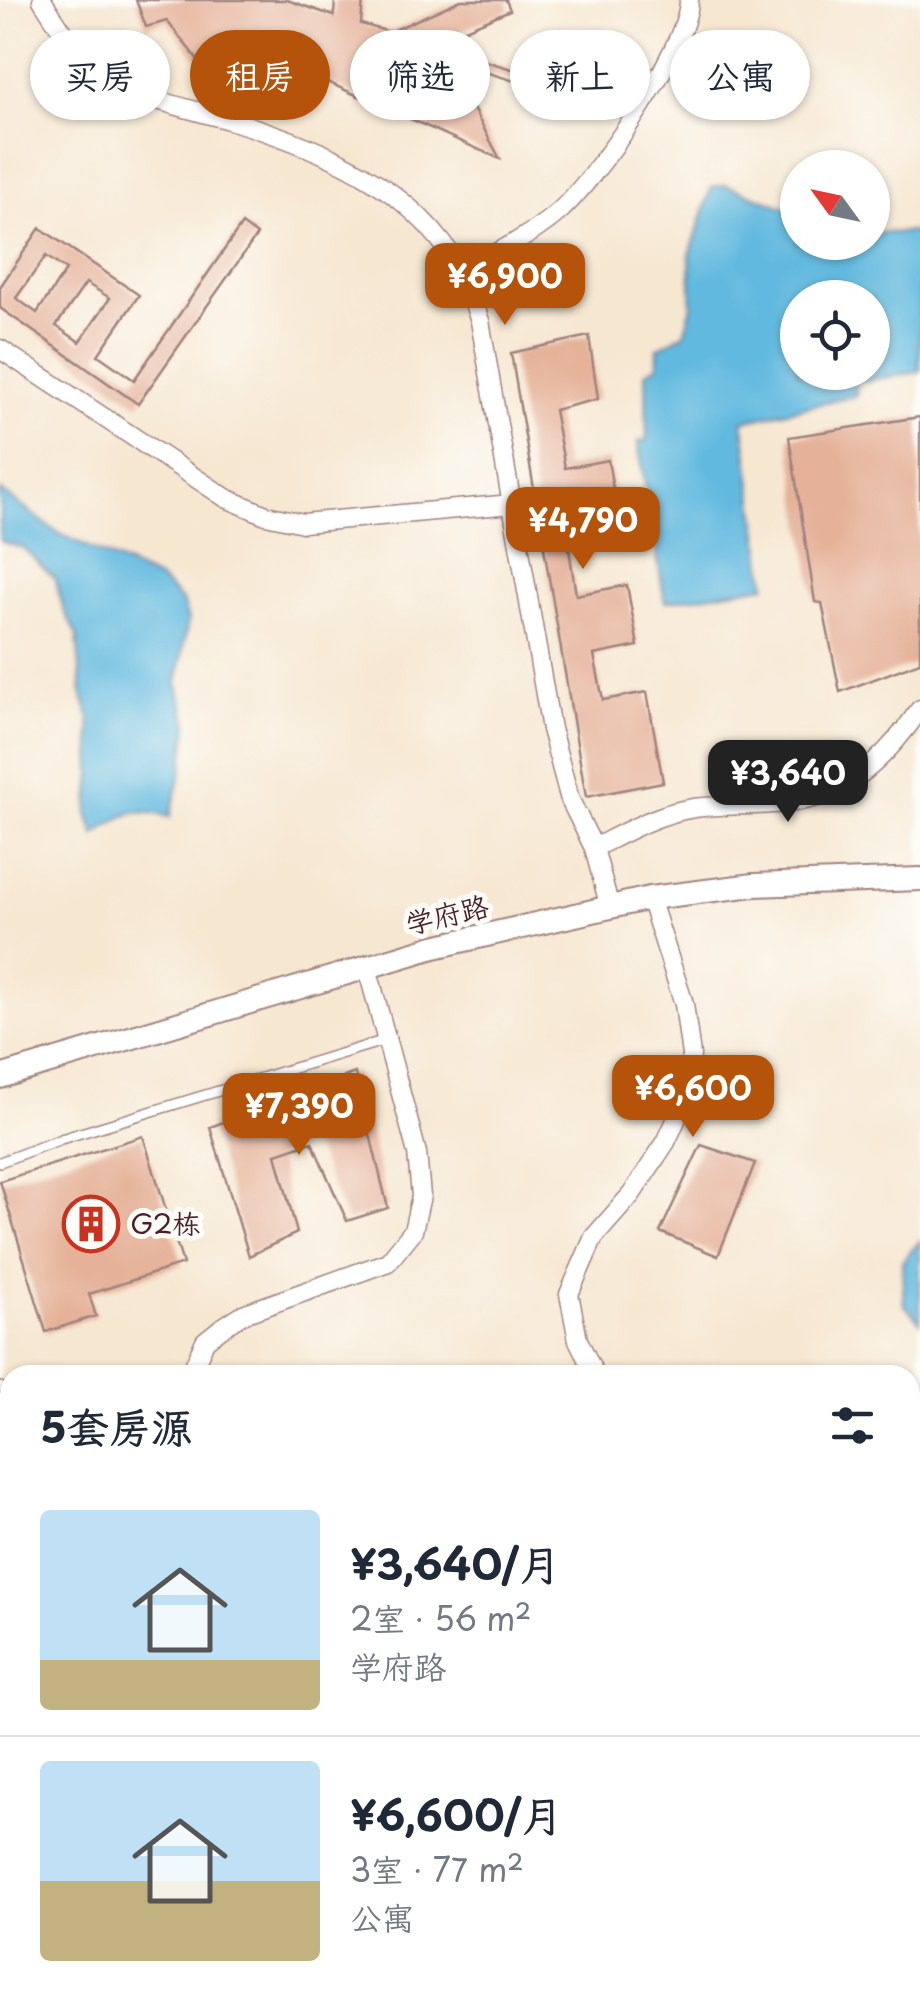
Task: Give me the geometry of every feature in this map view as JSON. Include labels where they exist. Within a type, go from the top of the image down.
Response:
[{"type":"street","points":[[42,0],[68,41],[104,74],[145,96],[274,134],[334,157],[382,186],[429,228],[462,272],[480,321],[551,730],[570,800],[594,848],[610,908]]},
{"type":"street","points":[[462,272],[526,236],[557,214],[582,188],[670,57],[685,28],[690,0]]},
{"type":"street","points":[[0,348],[226,498],[266,515],[303,523],[512,504]]},
{"type":"street","points":[[594,848],[650,820],[693,808],[809,799],[842,787],[875,764],[920,709]]},
{"type":"street","name":"学府路","points":[[0,1077],[434,948],[650,898],[754,885],[920,879]]},
{"type":"street","points":[[590,1365],[578,1340],[569,1294],[594,1236],[640,1182],[666,1142],[688,1094],[690,1054],[684,1004],[650,898]]},
{"type":"street","points":[[195,1365],[206,1341],[220,1328],[243,1314],[388,1262],[413,1231],[421,1177],[367,967]]},
{"type":"lane","points":[[0,1162],[61,1139],[386,1040]]},
{"type":"water","points":[[726,185],[780,206],[780,260],[890,260],[890,233],[920,232],[920,372],[890,377],[890,280],[780,280],[780,390],[856,390],[857,395],[743,421],[766,585],[665,602],[638,442],[647,440],[646,372],[658,366],[658,348],[684,334],[692,306],[690,255],[711,188]]},
{"type":"water","points":[[0,490],[58,533],[160,580],[182,601],[188,620],[177,683],[188,723],[182,771],[170,817],[138,812],[95,835],[88,814],[92,774],[90,719],[82,693],[77,635],[55,579],[23,548],[0,541]]},
{"type":"water","points":[[920,1241],[920,1322],[904,1304],[902,1262]]},
{"type":"building","points":[[136,0],[287,0],[334,16],[335,0],[363,0],[361,24],[383,30],[350,30],[350,92],[330,83],[330,30],[190,30],[190,50],[167,21],[146,27]]},
{"type":"building","points":[[461,0],[506,0],[510,10],[463,30],[394,30]]},
{"type":"building","points":[[490,62],[510,68],[510,80],[490,74]]},
{"type":"building","points":[[412,120],[479,120],[500,159]]},
{"type":"building","points":[[242,224],[257,235],[138,404],[0,308],[0,287],[40,228],[139,295],[98,355],[134,380]],"holes":[[[46,256],[66,270],[37,313],[16,298]],[[86,283],[110,298],[80,342],[56,326]]]},
{"type":"building","points":[[589,336],[598,399],[554,410],[565,468],[608,460],[619,524],[567,536],[576,595],[627,585],[638,646],[594,655],[603,700],[647,692],[663,782],[586,797],[511,353]]},
{"type":"building","points":[[920,417],[920,662],[840,692],[822,603],[815,602],[789,437]]},
{"type":"building","points":[[355,1073],[388,1208],[347,1221],[312,1142],[276,1154],[297,1233],[249,1256],[210,1127]]},
{"type":"building","name":"G2栋","points":[[143,1136],[183,1264],[89,1294],[96,1316],[46,1332],[0,1181]]},
{"type":"building","points":[[701,1145],[755,1163],[718,1256],[660,1232]]},
{"type":"place","name":"G2栋","points":[[91,1224]]}]
